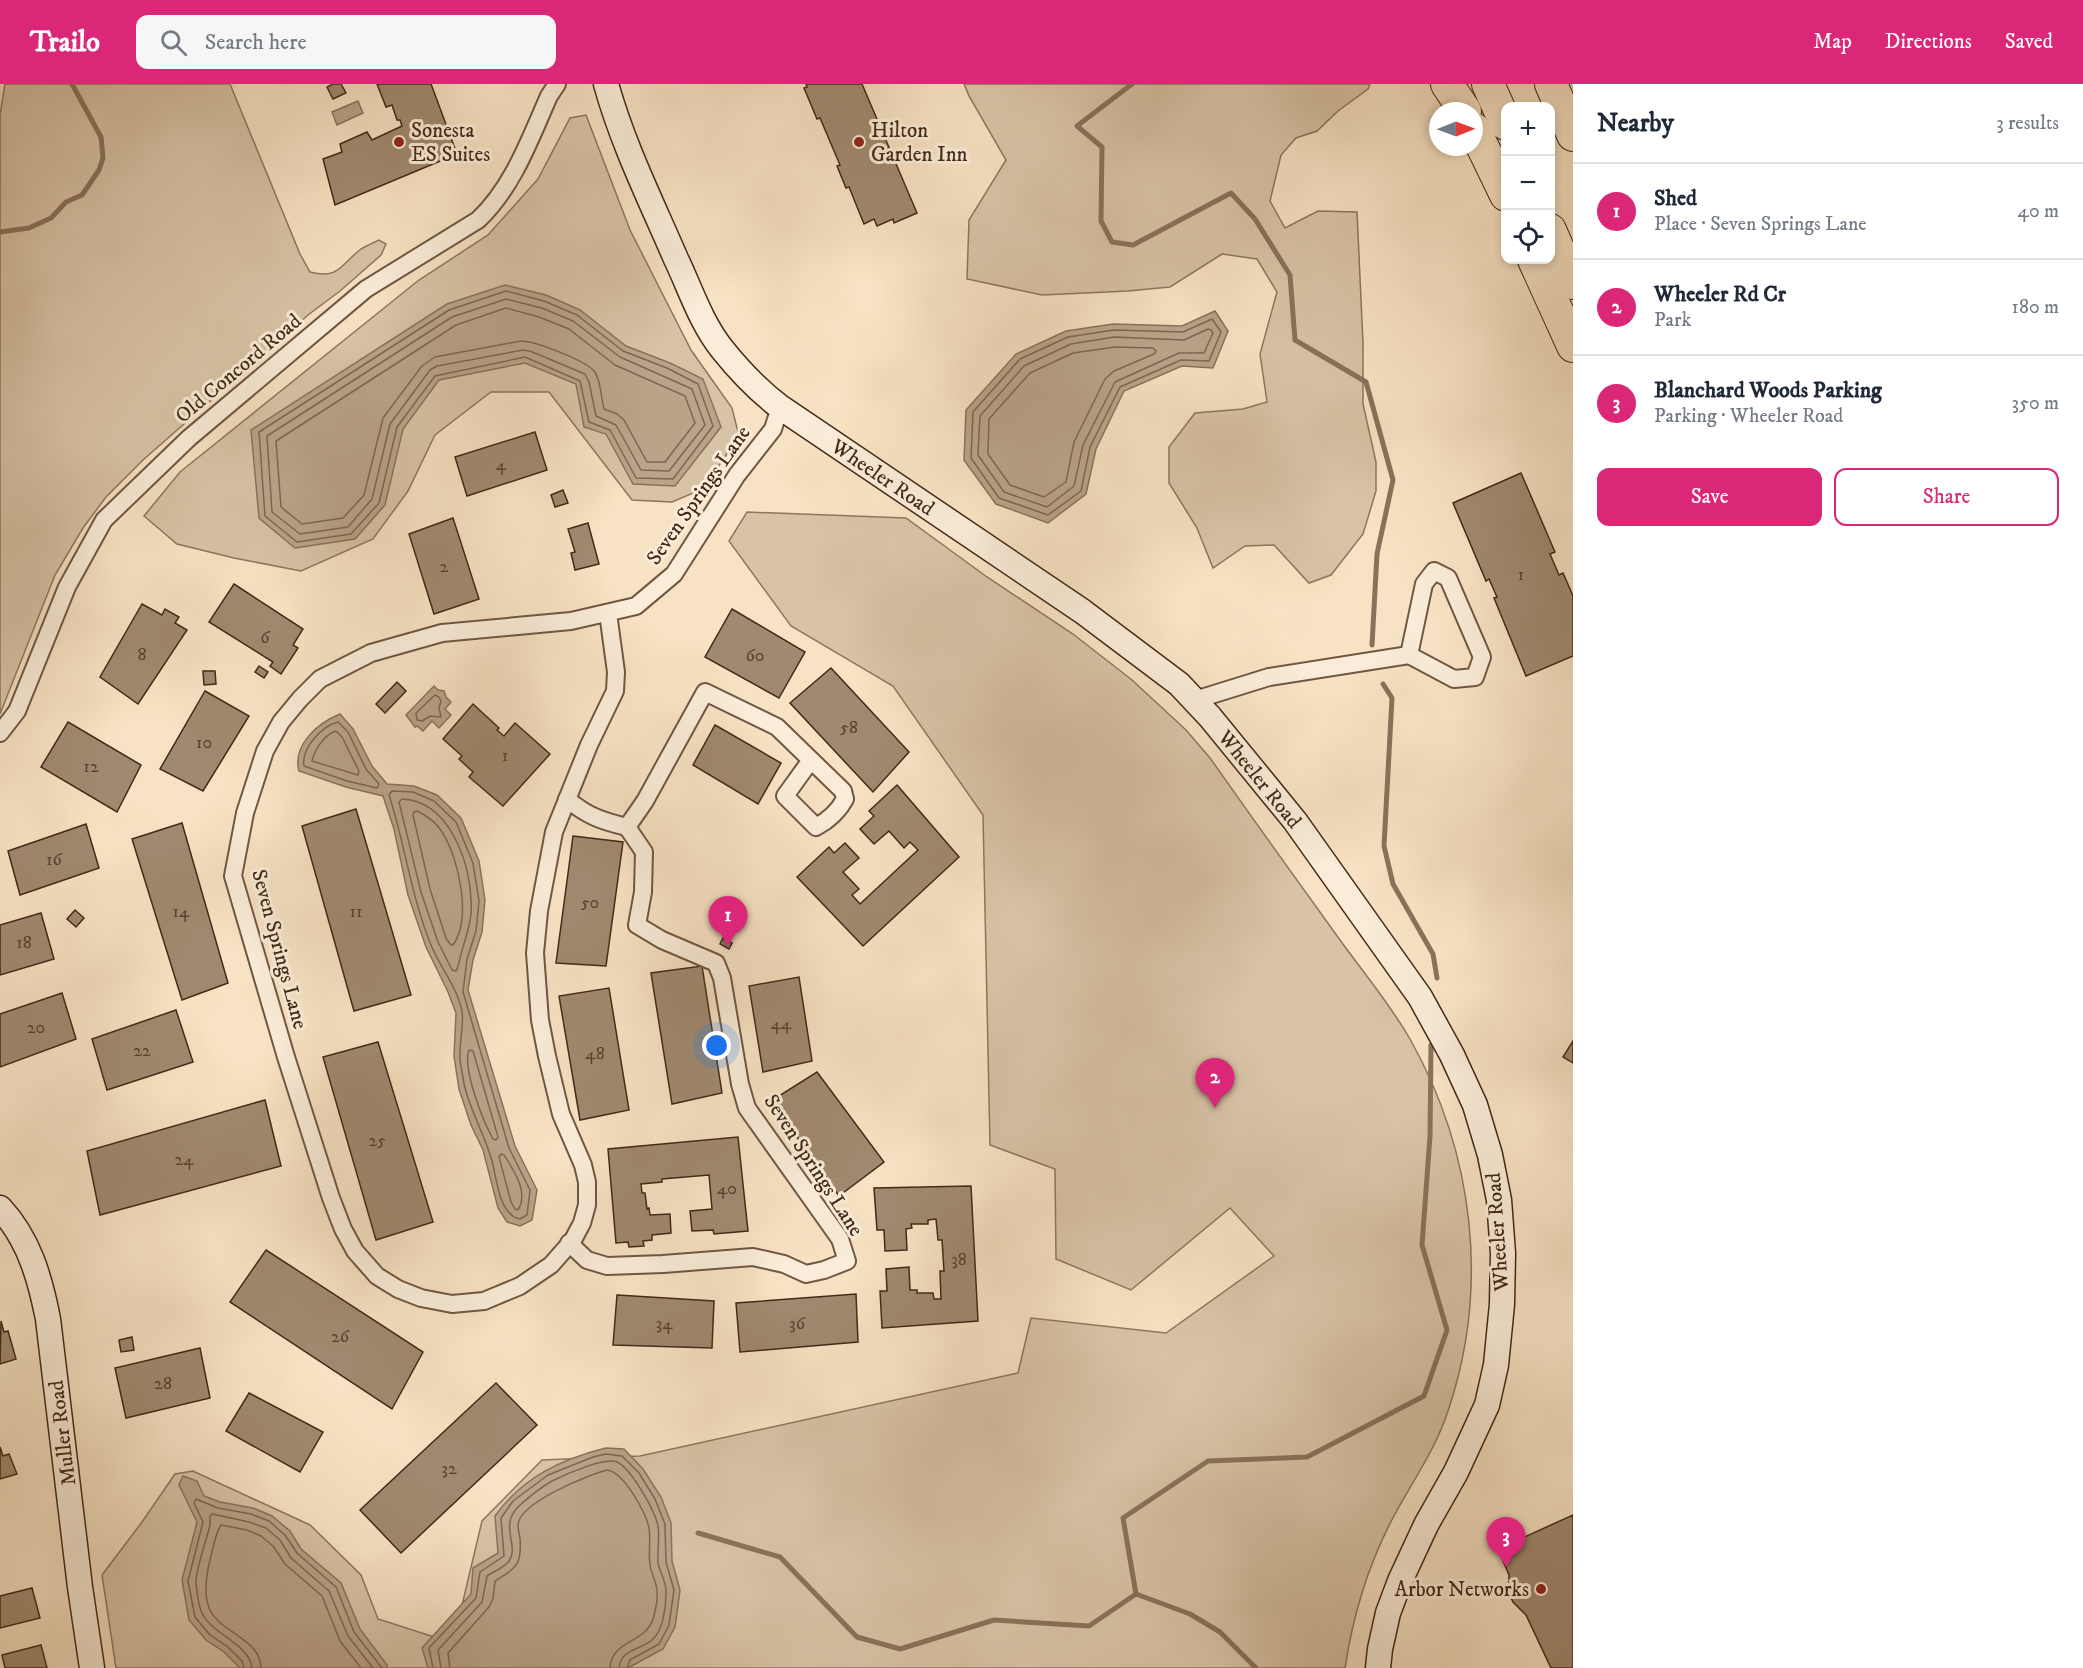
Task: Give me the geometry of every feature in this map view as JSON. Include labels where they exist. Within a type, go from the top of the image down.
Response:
[{"type":"highway","points":[[1447,84],[1460,102]]},
{"type":"highway","points":[[1453,84],[1462,102]]},
{"type":"highway","points":[[1488,84],[1501,113]]},
{"type":"highway","points":[[1551,84],[1573,135]]},
{"type":"highway","points":[[1483,148],[1501,185]]},
{"type":"highway","points":[[1555,240],[1573,283]]},
{"type":"highway","points":[[1536,264],[1573,346]]},
{"type":"main road","name":"Wheeler Road","points":[[606,84],[613,110],[636,170],[703,319],[721,348],[768,398],[780,407],[1082,611],[1179,684],[1195,700],[1295,821],[1420,997],[1452,1054],[1475,1105],[1497,1188],[1503,1253],[1502,1312],[1496,1365],[1487,1405],[1456,1472],[1426,1525],[1400,1581],[1388,1613],[1378,1668]]},
{"type":"main road","name":"Muller Road","points":[[0,1208],[14,1225],[26,1247],[38,1273],[44,1301],[51,1337],[78,1576],[92,1668]]},
{"type":"street","name":"Old Concord Road","points":[[0,733],[17,711],[66,587],[104,520],[189,438],[366,289],[478,220],[504,190],[557,84]]},
{"type":"street","name":"Seven Springs Lane","points":[[608,614],[616,664],[615,691],[589,745],[554,832],[538,911],[535,953],[540,1020],[546,1056],[561,1114],[583,1165],[587,1182],[587,1205],[582,1223],[569,1244],[551,1265],[511,1291],[484,1301],[452,1304],[421,1298],[398,1289],[377,1276],[355,1251],[331,1198],[283,1047],[233,876],[244,813],[265,751],[281,722],[320,679],[371,653],[442,633],[572,621],[636,606],[674,574],[737,475],[773,429],[780,407]]},
{"type":"street","points":[[1195,700],[1269,677],[1409,655],[1454,679],[1475,677],[1482,657],[1448,578],[1434,571],[1424,584],[1409,655]]},
{"type":"street","points":[[567,799],[583,812],[604,822],[627,827],[645,801],[705,692],[777,727],[811,760]]},
{"type":"street","name":"Seven Springs Lane","points":[[569,1244],[587,1260],[607,1266],[675,1264],[753,1257],[784,1264],[806,1274],[847,1261],[840,1239],[747,1108],[740,1084],[722,978],[716,963],[662,940],[637,925],[643,892],[644,852],[627,827]]},
{"type":"shaded area","points":[[5,84],[230,84],[300,254],[310,272],[327,274],[334,272],[363,248],[379,240],[386,244],[381,255],[308,315],[143,460],[106,497],[83,528],[55,575],[0,714],[0,115]]},
{"type":"shaded area","points":[[964,84],[1370,84],[1368,89],[1338,111],[1317,131],[1296,138],[1281,155],[1270,201],[1285,228],[1318,211],[1357,212],[1363,343],[1363,404],[1376,462],[1376,491],[1363,534],[1331,575],[1309,583],[1274,545],[1245,546],[1213,568],[1197,528],[1169,483],[1169,447],[1195,413],[1243,409],[1267,402],[1260,354],[1277,292],[1257,259],[1222,254],[1170,287],[1128,291],[1042,295],[967,279],[969,220],[1006,160]]},
{"type":"shaded area","points":[[586,115],[630,230],[691,350],[732,408],[739,436],[703,489],[672,502],[632,500],[549,392],[491,392],[435,435],[408,491],[373,539],[301,571],[177,544],[144,516],[180,472],[419,280],[488,235],[538,179],[570,118]]},
{"type":"shaded area","points":[[747,512],[906,518],[987,577],[1073,634],[1132,680],[1186,730],[1210,758],[1410,1039],[1432,1083],[1449,1128],[1461,1174],[1469,1221],[1471,1269],[1469,1317],[1461,1364],[1448,1411],[1431,1451],[1377,1551],[1357,1609],[1345,1668],[116,1668],[102,1575],[175,1474],[193,1471],[310,1525],[361,1575],[378,1619],[453,1643],[482,1521],[542,1460],[640,1456],[1018,1373],[1031,1318],[1166,1333],[1274,1256],[1230,1208],[1131,1290],[1056,1259],[1055,1169],[990,1145],[983,815],[893,686],[791,626],[729,541]]},
{"type":"water","points":[[358,101],[363,113],[337,125],[332,112]]},
{"type":"water","points":[[505,285],[546,295],[580,310],[626,346],[703,379],[721,427],[675,486],[633,484],[606,434],[584,427],[576,384],[525,363],[439,380],[403,429],[385,505],[355,539],[295,548],[259,518],[251,430],[447,304]]},
{"type":"water","points":[[1215,311],[1228,331],[1213,368],[1182,366],[1124,391],[1096,449],[1086,494],[1048,523],[996,504],[964,460],[966,410],[1016,354],[1066,331],[1113,324],[1182,326]]},
{"type":"water","points":[[434,686],[444,691],[451,702],[445,709],[451,715],[439,728],[432,721],[423,731],[415,727],[406,715]]},
{"type":"water","points":[[340,714],[353,729],[372,766],[387,784],[414,786],[437,795],[461,818],[479,861],[485,900],[482,932],[473,960],[468,990],[515,1146],[537,1190],[532,1220],[520,1226],[507,1222],[498,1208],[483,1150],[471,1125],[459,1089],[454,1056],[456,1013],[426,947],[408,895],[394,829],[383,796],[346,787],[299,771],[299,752],[303,744],[323,723]]},
{"type":"water","points":[[606,1448],[624,1449],[643,1469],[661,1497],[671,1523],[672,1561],[680,1590],[675,1627],[663,1649],[628,1668],[428,1668],[422,1648],[471,1594],[473,1568],[498,1553],[495,1516],[517,1491],[544,1472],[573,1458]]},
{"type":"water","points":[[183,1476],[197,1481],[204,1496],[220,1502],[253,1508],[272,1516],[290,1531],[301,1549],[341,1583],[360,1629],[387,1668],[240,1668],[224,1652],[206,1640],[189,1620],[182,1580],[197,1522],[179,1485]]},
{"type":"building","points":[[341,84],[346,93],[333,99],[327,87]]},
{"type":"building","name":"Sonesta ES Suites","points":[[377,84],[431,84],[457,154],[335,205],[323,159],[342,152],[340,144],[367,132],[372,140],[402,126],[400,120],[397,120],[392,105],[386,107]]},
{"type":"building","name":"Hilton Garden Inn","points":[[806,84],[862,84],[917,213],[894,223],[893,219],[877,226],[874,219],[864,224],[849,187],[846,188],[837,166],[840,165],[820,118],[817,119],[804,88],[807,87]]},
{"type":"building","points":[[535,432],[547,470],[467,496],[455,457]]},
{"type":"building","points":[[1521,473],[1555,552],[1550,554],[1559,575],[1563,573],[1573,596],[1573,656],[1526,676],[1494,598],[1497,597],[1489,579],[1486,581],[1453,503]]},
{"type":"building","points":[[563,490],[568,503],[555,507],[551,495]]},
{"type":"building","points":[[453,518],[479,599],[434,614],[409,534]]},
{"type":"building","points":[[588,523],[599,564],[575,570],[571,553],[575,552],[568,529]]},
{"type":"building","points":[[234,584],[303,629],[293,645],[298,648],[281,674],[270,666],[273,662],[209,622]]},
{"type":"building","points":[[142,604],[162,615],[165,609],[179,617],[175,623],[187,630],[138,704],[100,677]]},
{"type":"building","points":[[732,609],[805,652],[779,698],[705,657]]},
{"type":"building","points":[[259,666],[268,672],[264,678],[255,672]]},
{"type":"building","points":[[831,668],[909,752],[873,792],[790,703]]},
{"type":"building","points":[[203,671],[215,671],[216,684],[204,685]]},
{"type":"building","points":[[397,682],[406,691],[385,713],[376,704]]},
{"type":"building","points":[[205,691],[249,716],[203,791],[160,769]]},
{"type":"building","points":[[473,704],[499,728],[497,730],[504,736],[515,723],[550,754],[503,806],[469,777],[473,772],[459,759],[462,756],[443,739]]},
{"type":"building","points":[[68,722],[141,765],[117,812],[41,767]]},
{"type":"building","points":[[715,725],[781,763],[758,804],[693,765]]},
{"type":"building","points":[[897,785],[959,857],[863,946],[797,877],[829,847],[834,853],[845,843],[859,858],[843,872],[859,889],[852,895],[860,904],[918,850],[910,842],[904,848],[889,831],[874,844],[860,829],[874,816],[869,811]]},
{"type":"building","points":[[356,809],[411,995],[354,1011],[302,826]]},
{"type":"building","points":[[182,823],[228,983],[182,1000],[132,839]]},
{"type":"building","points":[[86,824],[99,868],[20,895],[8,851]]},
{"type":"building","points":[[573,836],[623,842],[606,966],[556,963]]},
{"type":"building","points":[[75,910],[84,918],[76,927],[67,919]]},
{"type":"building","points":[[41,913],[54,959],[0,975],[0,925]]},
{"type":"building","points":[[723,938],[732,943],[729,949],[720,944]]},
{"type":"building","points":[[702,966],[722,1093],[672,1104],[651,973]]},
{"type":"building","points":[[799,977],[812,1061],[763,1072],[749,986]]},
{"type":"building","points":[[609,988],[629,1110],[580,1120],[559,996]]},
{"type":"building","points":[[62,993],[76,1039],[0,1067],[0,1014]]},
{"type":"building","points":[[176,1010],[193,1062],[107,1090],[92,1039]]},
{"type":"building","points":[[1573,1041],[1573,1063],[1563,1057]]},
{"type":"building","points":[[378,1042],[433,1222],[376,1240],[323,1057]]},
{"type":"building","points":[[817,1072],[884,1162],[839,1196],[771,1101]]},
{"type":"building","points":[[265,1100],[281,1166],[100,1215],[87,1151]]},
{"type":"building","points":[[738,1137],[748,1231],[714,1234],[713,1230],[692,1231],[690,1211],[712,1209],[709,1175],[662,1179],[662,1182],[641,1184],[642,1193],[645,1193],[650,1215],[670,1214],[671,1233],[652,1235],[652,1240],[643,1241],[644,1246],[629,1247],[628,1242],[616,1243],[608,1149]]},
{"type":"building","points":[[971,1186],[978,1321],[882,1328],[880,1291],[887,1291],[886,1269],[909,1267],[910,1290],[917,1290],[917,1293],[933,1293],[934,1299],[941,1299],[940,1271],[944,1271],[942,1240],[938,1240],[936,1219],[928,1220],[928,1224],[911,1224],[912,1228],[906,1229],[907,1250],[885,1251],[884,1230],[877,1230],[874,1188]]},
{"type":"building","points":[[266,1250],[423,1352],[392,1409],[230,1302]]},
{"type":"building","points":[[856,1294],[858,1342],[740,1352],[736,1303]]},
{"type":"building","points":[[617,1295],[714,1301],[712,1348],[613,1345]]},
{"type":"building","points":[[1,1321],[4,1332],[8,1331],[16,1359],[0,1364]]},
{"type":"building","points":[[132,1337],[134,1350],[121,1352],[119,1340]]},
{"type":"building","points":[[200,1348],[210,1398],[126,1418],[115,1368]]},
{"type":"building","points":[[496,1383],[537,1425],[401,1553],[360,1510]]},
{"type":"building","points":[[249,1393],[323,1432],[300,1472],[226,1431]]},
{"type":"building","points":[[0,1447],[3,1456],[9,1454],[17,1474],[0,1479]]},
{"type":"building","name":"Arbor Networks","points":[[1573,1515],[1573,1668],[1551,1668],[1526,1615],[1513,1602],[1509,1593],[1509,1575],[1498,1549]]},
{"type":"building","points":[[32,1588],[40,1618],[0,1628],[0,1596]]},
{"type":"building","points":[[41,1645],[47,1668],[5,1668],[2,1655]]},
{"type":"waterway","points":[[0,232],[29,228],[51,218],[66,202],[82,195],[99,170],[103,158],[101,137],[72,84]]},
{"type":"waterway","points":[[1132,84],[1077,126],[1102,147],[1101,221],[1112,242],[1133,245],[1231,193],[1255,219],[1290,275],[1295,340],[1366,382],[1393,480],[1377,554],[1372,645]]},
{"type":"waterway","points":[[1383,684],[1392,698],[1384,846],[1393,884],[1433,954],[1437,978]]},
{"type":"waterway","points":[[1136,1594],[1123,1518],[1208,1461],[1307,1457],[1424,1396],[1447,1330],[1422,1245],[1430,1136],[1431,1045]]},
{"type":"waterway","points":[[698,1533],[780,1557],[857,1637],[900,1649],[994,1620],[1089,1626],[1136,1594]]},
{"type":"waterway","points":[[1136,1594],[1190,1614],[1220,1632],[1256,1668]]},
{"type":"place","name":"Sonesta ES Suites","points":[[399,142]]},
{"type":"place","name":"Hilton Garden Inn","points":[[859,142]]},
{"type":"place","name":"Shed","points":[[728,946]]},
{"type":"place","name":"Wheeler Rd Cr","points":[[1215,1108]]},
{"type":"place","name":"Blanchard Woods Parking","points":[[1506,1567]]},
{"type":"place","name":"Arbor Networks","points":[[1541,1589]]}]
